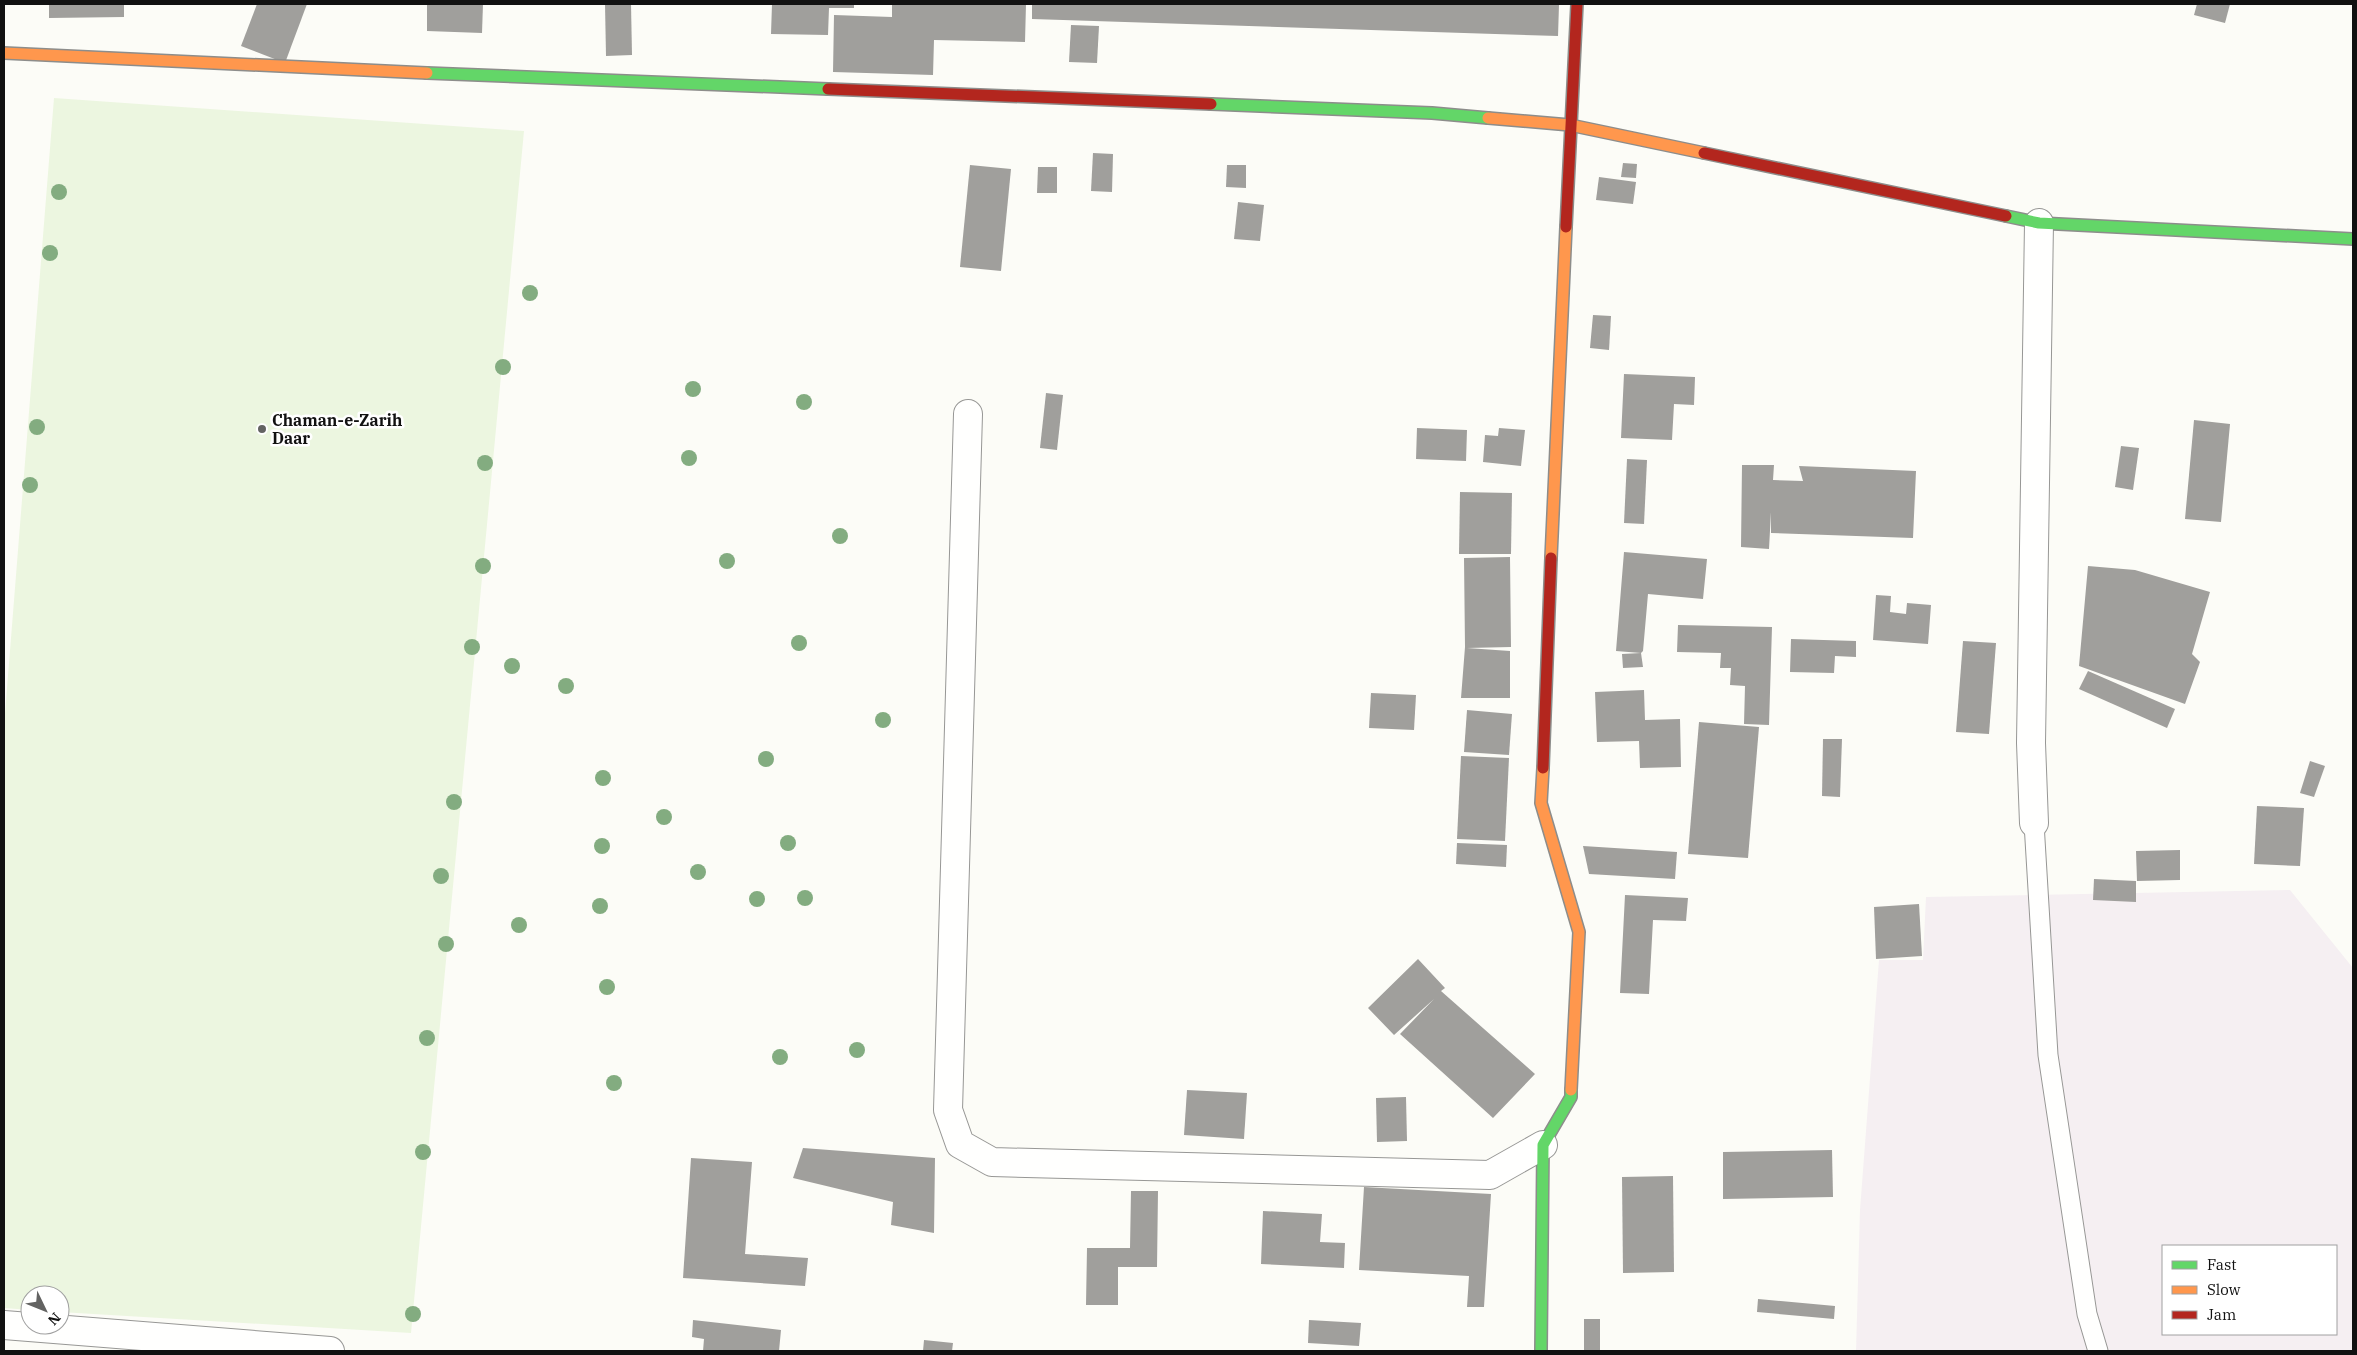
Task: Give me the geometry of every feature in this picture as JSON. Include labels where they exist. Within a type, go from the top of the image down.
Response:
[{"type":"street","points":[[1541,1351],[1543,1145],[1571,1097],[1579,932],[1541,803],[1570,125],[1577,4]]},
{"type":"street","points":[[4,53],[299,68],[1432,113],[1570,125],[2040,222],[2353,239]]},
{"type":"street","points":[[2034,823],[2031,744],[2040,222]]},
{"type":"street","points":[[968,414],[948,1110],[960,1144],[992,1162],[1490,1175],[1543,1145]]},
{"type":"street","points":[[4,1325],[330,1351]]},
{"type":"lane","points":[[2034,823],[2048,1055],[2087,1314],[2098,1351]]},
{"type":"shaded area","points":[[2290,890],[2353,968],[2353,1351],[1856,1351],[1860,1210],[1879,960],[1923,960],[1926,897]]},
{"type":"green space","name":"Chaman-e-Zarih Daar","points":[[54,98],[524,131],[411,1333],[70,1313],[70,1285],[20,1285],[20,1309],[4,1308],[4,726]]},
{"type":"building","points":[[49,4],[124,4],[124,17],[49,18]]},
{"type":"building","points":[[257,4],[307,4],[285,63],[241,46]]},
{"type":"building","points":[[427,4],[483,4],[482,33],[427,31]]},
{"type":"building","points":[[605,4],[631,4],[632,55],[606,56]]},
{"type":"building","points":[[772,4],[854,4],[854,8],[829,8],[828,35],[771,34]]},
{"type":"building","points":[[892,4],[1026,4],[1025,42],[934,40],[933,75],[833,72],[834,15],[892,17]]},
{"type":"building","points":[[1032,4],[1559,4],[1558,36],[1032,19]]},
{"type":"building","points":[[2197,4],[2230,4],[2225,23],[2194,15]]},
{"type":"building","points":[[1071,25],[1099,26],[1097,63],[1069,62]]},
{"type":"building","points":[[1093,153],[1113,154],[1112,192],[1091,191]]},
{"type":"building","points":[[1623,163],[1637,164],[1636,178],[1621,177]]},
{"type":"building","points":[[970,165],[1011,169],[1001,271],[960,267]]},
{"type":"building","points":[[1227,165],[1246,165],[1246,188],[1226,187]]},
{"type":"building","points":[[1038,167],[1057,167],[1057,193],[1037,193]]},
{"type":"building","points":[[1599,177],[1636,182],[1633,204],[1596,200]]},
{"type":"building","points":[[1238,202],[1264,205],[1260,241],[1234,239]]},
{"type":"building","points":[[1593,315],[1611,316],[1609,350],[1590,348]]},
{"type":"building","points":[[1624,374],[1695,377],[1694,405],[1674,404],[1672,440],[1621,438]]},
{"type":"building","points":[[1046,393],[1063,395],[1057,450],[1040,448]]},
{"type":"building","points":[[2194,420],[2230,424],[2221,522],[2185,519]]},
{"type":"building","points":[[1417,428],[1467,430],[1466,461],[1416,459]]},
{"type":"building","points":[[1499,428],[1525,430],[1521,466],[1483,462],[1485,435],[1498,436]]},
{"type":"building","points":[[2121,446],[2139,448],[2133,490],[2115,487]]},
{"type":"building","points":[[1627,459],[1647,460],[1644,524],[1624,523]]},
{"type":"building","points":[[1742,465],[1774,465],[1773,480],[1803,481],[1799,466],[1916,471],[1913,538],[1771,533],[1771,512],[1769,549],[1741,547]]},
{"type":"building","points":[[1460,492],[1512,493],[1511,554],[1459,554]]},
{"type":"building","points":[[1624,552],[1707,559],[1703,599],[1648,594],[1643,651],[1641,653],[1616,651]]},
{"type":"building","points":[[1510,557],[1511,647],[1467,648],[1510,651],[1510,698],[1461,698],[1465,647],[1464,558]]},
{"type":"building","points":[[2088,566],[2135,570],[2210,592],[2192,654],[2200,662],[2185,704],[2079,666]]},
{"type":"building","points":[[1876,595],[1891,596],[1890,612],[1906,614],[1907,603],[1931,605],[1928,644],[1873,640]]},
{"type":"building","points":[[1678,625],[1772,627],[1769,725],[1744,724],[1745,686],[1730,685],[1731,668],[1720,668],[1721,653],[1677,652]]},
{"type":"building","points":[[1791,639],[1856,641],[1856,657],[1835,656],[1834,673],[1790,672]]},
{"type":"building","points":[[1963,641],[1996,643],[1989,734],[1956,732]]},
{"type":"building","points":[[1641,653],[1643,667],[1623,668],[1622,654]]},
{"type":"building","points":[[2088,671],[2175,709],[2167,728],[2079,689]]},
{"type":"building","points":[[1644,690],[1645,720],[1680,719],[1681,767],[1640,768],[1639,741],[1597,742],[1595,692]]},
{"type":"building","points":[[1371,693],[1416,695],[1414,730],[1369,728]]},
{"type":"building","points":[[1467,710],[1512,714],[1509,755],[1464,752]]},
{"type":"building","points":[[1699,722],[1759,727],[1748,858],[1688,854]]},
{"type":"building","points":[[1823,739],[1842,739],[1840,797],[1822,796]]},
{"type":"building","points":[[1461,756],[1509,758],[1505,841],[1457,839]]},
{"type":"building","points":[[2310,761],[2325,766],[2314,797],[2300,793]]},
{"type":"building","points":[[2257,806],[2304,808],[2300,866],[2254,864]]},
{"type":"building","points":[[1457,843],[1507,845],[1506,867],[1456,864]]},
{"type":"building","points":[[1583,846],[1677,852],[1675,879],[1589,874]]},
{"type":"building","points":[[2180,850],[2180,880],[2137,881],[2136,851]]},
{"type":"building","points":[[2094,879],[2136,881],[2136,902],[2093,900]]},
{"type":"building","points":[[1625,895],[1688,898],[1686,921],[1653,920],[1649,994],[1620,993]]},
{"type":"building","points":[[1919,904],[1922,956],[1876,959],[1874,907]]},
{"type":"building","points":[[1418,959],[1445,988],[1441,991],[1535,1074],[1493,1118],[1400,1034],[1434,999],[1394,1035],[1368,1008]]},
{"type":"building","points":[[1187,1090],[1247,1093],[1244,1139],[1184,1135]]},
{"type":"building","points":[[1406,1097],[1407,1141],[1377,1142],[1376,1098]]},
{"type":"building","points":[[803,1148],[935,1158],[934,1233],[891,1225],[893,1202],[793,1178]]},
{"type":"building","points":[[1832,1150],[1833,1197],[1723,1199],[1723,1152]]},
{"type":"building","points":[[691,1158],[752,1162],[745,1254],[808,1258],[805,1286],[683,1278]]},
{"type":"building","points":[[1673,1176],[1674,1272],[1623,1273],[1622,1177]]},
{"type":"building","points":[[1364,1187],[1491,1194],[1484,1307],[1467,1307],[1469,1276],[1359,1270]]},
{"type":"building","points":[[1131,1191],[1158,1191],[1157,1267],[1118,1267],[1118,1305],[1086,1305],[1087,1248],[1130,1248]]},
{"type":"building","points":[[1263,1211],[1322,1214],[1320,1242],[1345,1243],[1344,1268],[1261,1264]]},
{"type":"building","points":[[1758,1299],[1835,1306],[1834,1319],[1757,1312]]},
{"type":"building","points":[[1584,1319],[1600,1319],[1600,1351],[1584,1351]]},
{"type":"building","points":[[693,1320],[781,1330],[779,1351],[703,1351],[704,1339],[692,1337]]},
{"type":"building","points":[[1309,1320],[1361,1323],[1359,1346],[1308,1343]]},
{"type":"building","points":[[924,1340],[953,1343],[952,1351],[923,1351]]},
{"type":"traffic: fast","points":[[427,73],[828,89]]},
{"type":"traffic: fast","points":[[1211,104],[1432,113],[1488,118]]},
{"type":"traffic: fast","points":[[2006,216],[2039,223],[2353,239]]},
{"type":"traffic: fast","points":[[1541,1351],[1543,1145],[1571,1097],[1571,1090]]},
{"type":"traffic: slow","points":[[4,53],[427,73]]},
{"type":"traffic: slow","points":[[1488,118],[1570,125],[1704,153]]},
{"type":"traffic: slow","points":[[1551,558],[1566,227]]},
{"type":"traffic: slow","points":[[1543,768],[1541,803],[1579,932],[1571,1090]]},
{"type":"traffic: jam","points":[[1566,227],[1577,4]]},
{"type":"traffic: jam","points":[[828,89],[1211,104]]},
{"type":"traffic: jam","points":[[1704,153],[2006,216]]},
{"type":"traffic: jam","points":[[1543,768],[1551,558]]},
{"type":"place","name":"Chaman-e-Zarih Daar","points":[[262,429]]}]
